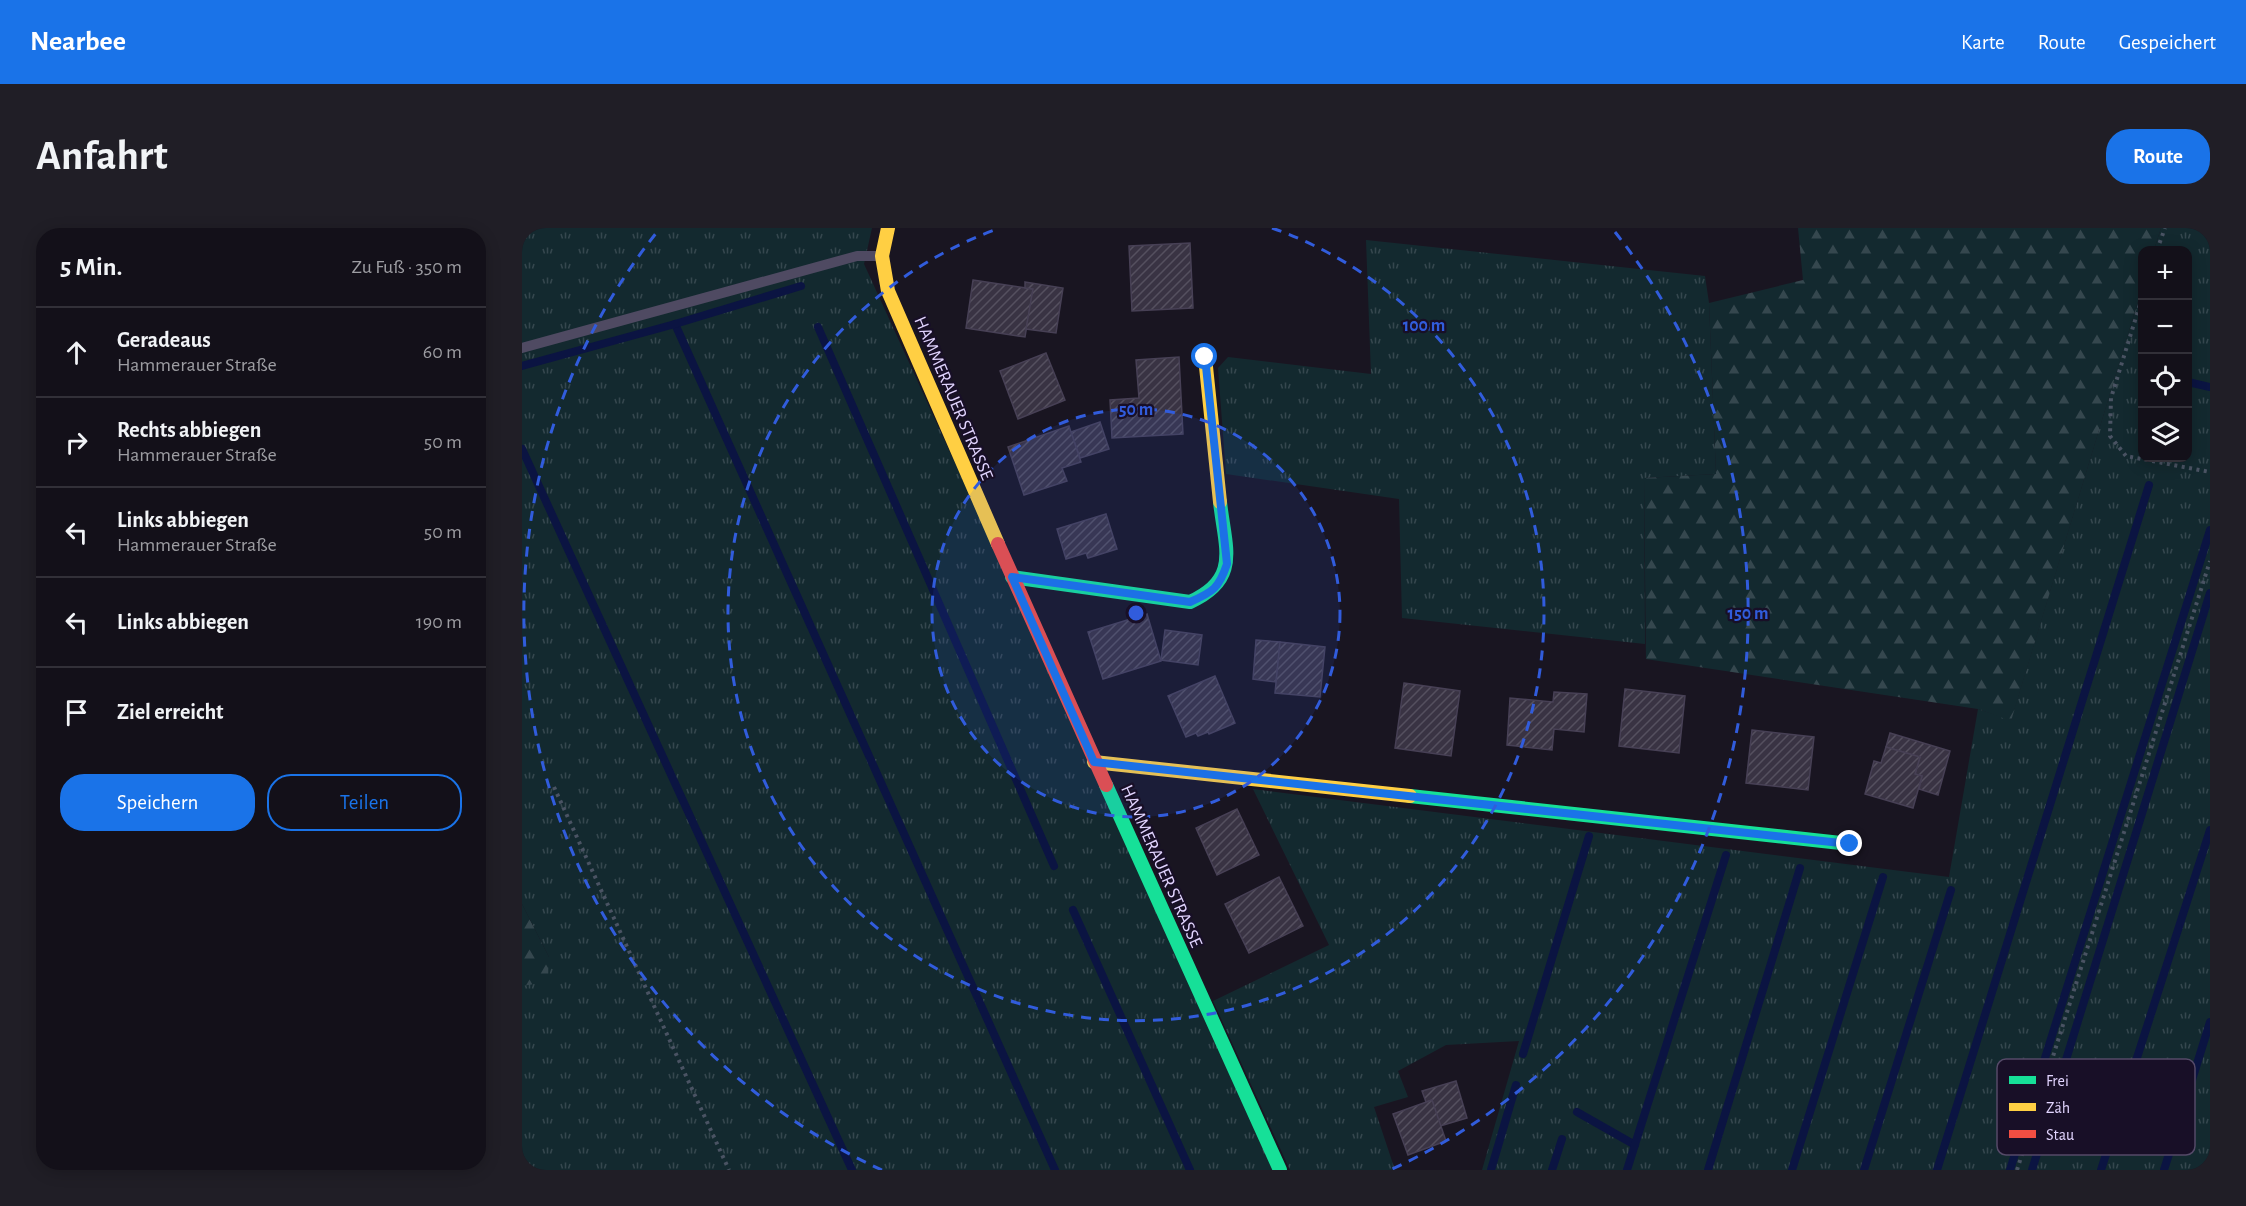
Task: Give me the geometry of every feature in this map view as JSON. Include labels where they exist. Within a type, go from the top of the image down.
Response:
[{"type":"street","name":"HAMMERAUER STRASSE","points":[[888,228],[882,256],[888,291],[1094,762],[1280,1170]]},
{"type":"street","points":[[1012,577],[1190,602],[1211,593],[1221,581],[1227,564],[1205,357]]},
{"type":"street","points":[[1094,762],[1850,844]]},
{"type":"lane","points":[[522,348],[857,256],[882,256]]},
{"type":"path","points":[[2158,246],[2165,228]]},
{"type":"path","points":[[2141,300],[2110,398],[2110,436],[2126,456],[2210,472]]},
{"type":"path","points":[[2052,1059],[2210,561]]},
{"type":"path","points":[[554,787],[729,1170]]},
{"type":"path","points":[[2017,1170],[2022,1155]]},
{"type":"green space","points":[[522,228],[872,228],[864,264],[1278,1170],[522,1170],[522,986],[549,957],[522,904]]},
{"type":"green space","points":[[1798,228],[2161,228],[2155,246],[2138,246],[2138,301],[2011,721],[1978,709],[1646,659],[1644,478],[1716,474],[1709,303],[1803,280]]},
{"type":"green space","points":[[2161,228],[2210,228],[2210,1170],[1482,1170],[1519,1041],[1446,1045],[1398,1071],[1408,1097],[1374,1107],[1395,1170],[1290,1170],[1213,1001],[1329,945],[1253,789],[1949,877],[1978,709],[2011,720],[2138,301],[2138,462],[2192,462],[2192,246],[2155,246]]},
{"type":"green space","points":[[1366,240],[1705,276],[1709,303],[1716,474],[1644,478],[1645,644],[1402,618],[1399,499],[1226,474],[1218,368],[1228,357],[1371,374]]},
{"type":"green space","points":[[522,904],[549,957],[547,982],[522,986]]},
{"type":"building","points":[[1190,243],[1193,308],[1132,311],[1129,246]]},
{"type":"building","points":[[973,280],[1033,289],[1025,337],[966,328]]},
{"type":"building","points":[[1025,282],[1063,288],[1056,333],[1026,329],[1033,289],[1025,288]]},
{"type":"building","points":[[1046,353],[1065,400],[1018,419],[1000,371]]},
{"type":"building","points":[[1179,357],[1183,434],[1112,438],[1110,400],[1139,398],[1136,360]]},
{"type":"building","points":[[1100,422],[1109,449],[1080,458],[1071,432]]},
{"type":"building","points":[[1069,426],[1081,462],[1062,468],[1067,481],[1024,495],[1008,447]]},
{"type":"building","points":[[1106,514],[1117,549],[1088,558],[1086,553],[1066,559],[1057,529]]},
{"type":"building","points":[[1147,614],[1161,661],[1103,679],[1088,632]]},
{"type":"building","points":[[1165,630],[1202,635],[1198,665],[1161,660]]},
{"type":"building","points":[[1256,640],[1280,642],[1276,682],[1253,679]]},
{"type":"building","points":[[1280,642],[1325,647],[1320,697],[1275,693]]},
{"type":"building","points":[[1215,676],[1235,723],[1209,734],[1208,732],[1198,736],[1196,733],[1186,737],[1168,696]]},
{"type":"building","points":[[1404,683],[1460,691],[1451,756],[1395,748]]},
{"type":"building","points":[[1625,689],[1685,696],[1679,753],[1619,746]]},
{"type":"building","points":[[1554,692],[1587,694],[1584,732],[1554,729],[1552,750],[1507,745],[1510,698],[1553,702]]},
{"type":"building","points":[[1752,730],[1814,737],[1808,790],[1746,783]]},
{"type":"building","points":[[1890,733],[1950,751],[1938,795],[1919,789],[1922,776],[1915,774],[1920,757],[1886,747]]},
{"type":"building","points":[[1886,747],[1920,757],[1915,774],[1922,776],[1913,808],[1865,794],[1874,761],[1881,763]]},
{"type":"building","points":[[1237,809],[1259,855],[1217,875],[1196,828]]},
{"type":"building","points":[[1279,877],[1303,926],[1249,953],[1225,904]]},
{"type":"building","points":[[1456,1081],[1467,1118],[1440,1126],[1432,1100],[1426,1102],[1422,1091]]},
{"type":"building","points":[[1432,1100],[1446,1141],[1408,1155],[1393,1114]]},
{"type":"waterway","points":[[522,366],[801,286]]},
{"type":"waterway","points":[[675,324],[1055,1170]]},
{"type":"waterway","points":[[818,327],[1054,866]]},
{"type":"waterway","points":[[2192,383],[2210,387]]},
{"type":"waterway","points":[[522,449],[852,1170]]},
{"type":"waterway","points":[[1937,1170],[2149,485]]},
{"type":"waterway","points":[[2045,1059],[2210,530]]},
{"type":"waterway","points":[[2066,1059],[2210,593]]},
{"type":"waterway","points":[[2137,1059],[2210,830]]},
{"type":"waterway","points":[[1523,1054],[1589,836]]},
{"type":"waterway","points":[[1627,1170],[1726,855]]},
{"type":"waterway","points":[[1708,1170],[1800,868]]},
{"type":"waterway","points":[[1792,1170],[1883,877]]},
{"type":"waterway","points":[[1864,1170],[1951,890]]},
{"type":"waterway","points":[[1073,910],[1190,1170]]},
{"type":"waterway","points":[[2195,1070],[2210,1022]]},
{"type":"waterway","points":[[1491,1170],[1516,1085]]},
{"type":"waterway","points":[[1577,1112],[1635,1145]]},
{"type":"waterway","points":[[1552,1170],[1562,1139]]},
{"type":"waterway","points":[[2010,1170],[2015,1155]]},
{"type":"waterway","points":[[2032,1170],[2037,1155]]},
{"type":"waterway","points":[[2101,1170],[2106,1155]]},
{"type":"waterway","points":[[2164,1170],[2169,1155]]},
{"type":"traffic: fast","points":[[1012,577],[1190,602],[1206,593],[1217,583],[1223,572],[1226,548],[1220,502]]},
{"type":"traffic: fast","points":[[1106,785],[1280,1170]]},
{"type":"traffic: fast","points":[[1410,796],[1850,844]]},
{"type":"traffic: slow","points":[[888,228],[882,256],[888,291],[998,544]]},
{"type":"traffic: slow","points":[[1205,357],[1220,502]]},
{"type":"traffic: slow","points":[[1094,762],[1410,796]]},
{"type":"traffic: jam","points":[[998,544],[1106,785]]},
{"type":"route","points":[[1205,357],[1227,564],[1221,581],[1211,593],[1190,602],[1012,577],[1094,762],[1850,844]]}]
